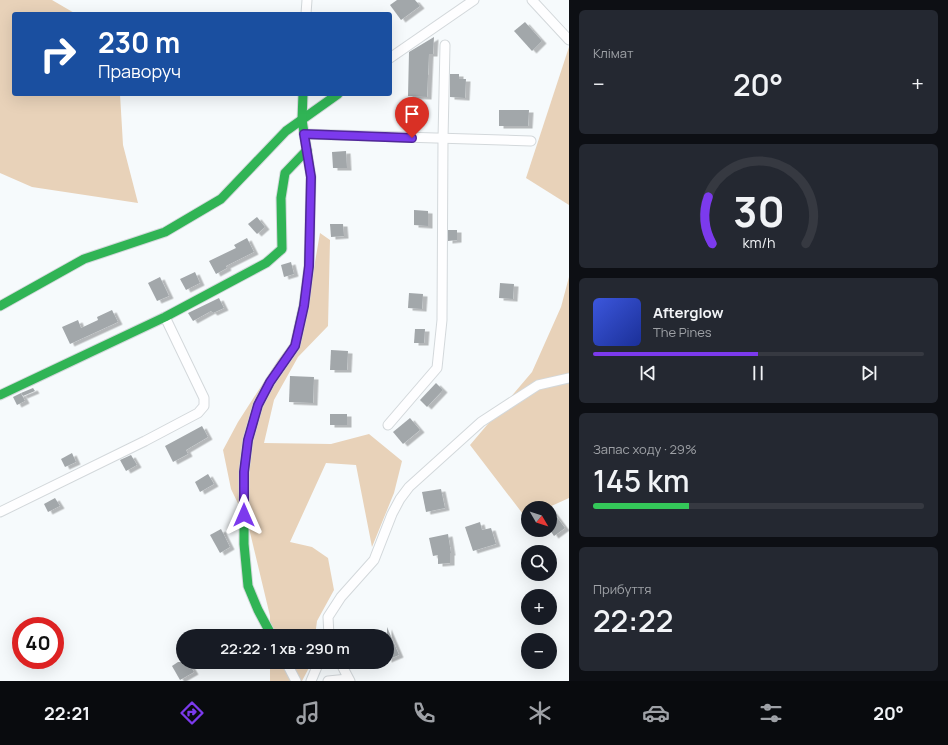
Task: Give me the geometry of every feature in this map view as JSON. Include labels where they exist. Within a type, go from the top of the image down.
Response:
[{"type":"street","points":[[306,0],[306,12]]},
{"type":"street","points":[[392,57],[474,0]]},
{"type":"street","points":[[532,0],[569,40]]},
{"type":"street","points":[[388,425],[437,368],[442,320],[445,45]]},
{"type":"street","points":[[268,629],[248,586],[244,544],[244,472],[248,440],[258,405],[270,382],[295,346],[304,306],[309,266],[311,184],[302,120],[303,96]]},
{"type":"street","points":[[0,306],[84,259],[165,232],[221,199],[286,131],[335,96]]},
{"type":"street","points":[[304,134],[531,141]]},
{"type":"street","points":[[0,395],[166,317],[266,263],[282,249],[281,198],[285,173],[307,150]]},
{"type":"street","points":[[0,512],[145,441],[198,413],[204,406],[204,398],[166,317]]},
{"type":"street","points":[[329,629],[328,617],[342,597],[374,560],[392,514],[400,499],[409,487],[481,422],[538,385],[569,378]]},
{"type":"street","points":[[290,669],[296,681]]},
{"type":"street","points":[[311,681],[316,669]]},
{"type":"street","points":[[328,681],[349,680],[344,669]]},
{"type":"shaded area","points":[[0,0],[52,0],[73,12],[12,12],[12,96],[120,96],[123,145],[138,203],[32,187],[0,173]]},
{"type":"shaded area","points":[[569,47],[569,205],[526,178]]},
{"type":"shaded area","points":[[320,233],[330,240],[328,326],[298,357],[274,400],[264,443],[331,444],[369,434],[402,461],[394,493],[372,547],[356,465],[326,463],[290,542],[312,547],[328,558],[334,590],[317,621],[316,629],[270,629],[270,616],[248,524],[231,489],[223,450],[238,422],[278,360],[304,326]]},
{"type":"shaded area","points":[[569,277],[569,498],[557,503],[557,501],[521,501],[521,511],[470,445],[532,372],[561,307]]},
{"type":"shaded area","points":[[270,669],[308,669],[302,681],[270,681]]},
{"type":"building","points":[[397,0],[415,0],[420,6],[401,20],[390,5]]},
{"type":"building","points":[[525,22],[542,41],[532,51],[514,31]]},
{"type":"building","points":[[434,37],[433,54],[429,54],[427,97],[408,96],[409,52]]},
{"type":"building","points":[[450,74],[459,74],[459,79],[466,79],[465,98],[450,97]]},
{"type":"building","points":[[499,110],[529,110],[528,126],[499,126]]},
{"type":"building","points":[[346,151],[347,168],[333,168],[332,152]]},
{"type":"building","points":[[414,210],[428,211],[428,226],[414,225]]},
{"type":"building","points":[[257,217],[265,227],[257,234],[248,224]]},
{"type":"building","points":[[330,224],[343,224],[344,236],[331,237]]},
{"type":"building","points":[[448,230],[457,230],[457,240],[448,241]]},
{"type":"building","points":[[247,238],[254,252],[226,266],[227,268],[216,274],[209,261],[236,248],[234,245]]},
{"type":"building","points":[[291,262],[294,274],[284,277],[281,265]]},
{"type":"building","points":[[195,272],[200,283],[186,290],[180,279]]},
{"type":"building","points":[[160,277],[169,296],[157,301],[148,283]]},
{"type":"building","points":[[500,283],[514,284],[513,299],[499,298]]},
{"type":"building","points":[[409,293],[423,294],[422,309],[408,308]]},
{"type":"building","points":[[219,298],[224,308],[213,313],[211,311],[193,321],[188,313]]},
{"type":"building","points":[[112,310],[118,322],[70,344],[62,327],[78,320],[81,328],[98,320],[97,317]]},
{"type":"building","points":[[415,329],[425,329],[424,343],[414,343]]},
{"type":"building","points":[[331,350],[348,351],[347,370],[330,370]]},
{"type":"building","points":[[290,376],[314,377],[313,403],[289,402]]},
{"type":"building","points":[[436,383],[443,390],[427,407],[420,400]]},
{"type":"building","points":[[33,388],[35,391],[23,396],[21,393]]},
{"type":"building","points":[[21,393],[25,401],[17,405],[13,397]]},
{"type":"building","points":[[330,414],[347,414],[347,425],[330,425]]},
{"type":"building","points":[[410,418],[420,430],[403,444],[393,432]]},
{"type":"building","points":[[202,426],[208,437],[186,450],[188,454],[173,462],[165,446]]},
{"type":"building","points":[[72,453],[76,462],[65,467],[61,459]]},
{"type":"building","points":[[131,455],[137,465],[126,471],[120,460]]},
{"type":"building","points":[[208,474],[214,484],[200,492],[195,482]]},
{"type":"building","points":[[441,489],[445,508],[426,512],[422,492]]},
{"type":"building","points":[[55,498],[60,506],[48,512],[44,504]]},
{"type":"building","points":[[557,517],[565,528],[557,534]]},
{"type":"building","points":[[480,522],[482,530],[491,528],[496,544],[473,551],[465,527]]},
{"type":"building","points":[[221,529],[230,547],[220,553],[210,535]]},
{"type":"building","points":[[448,534],[451,553],[450,563],[438,564],[438,555],[433,556],[429,538]]},
{"type":"building","points":[[394,643],[399,655],[394,657]]},
{"type":"building","points":[[176,663],[176,669],[192,669],[194,672],[180,680],[172,666]]},
{"type":"traffic: fast","points":[[268,629],[248,586],[244,544],[244,472],[248,440],[258,405],[270,382],[295,346],[304,305],[309,266],[311,177],[302,120],[303,96]]},
{"type":"traffic: fast","points":[[0,306],[84,259],[165,232],[221,199],[286,131],[335,96]]},
{"type":"traffic: fast","points":[[0,395],[165,317],[266,263],[282,249],[281,198],[285,173],[307,150]]},
{"type":"route","points":[[244,515],[244,472],[248,440],[258,405],[270,382],[295,346],[304,306],[309,266],[311,177],[304,134],[412,138]]}]
